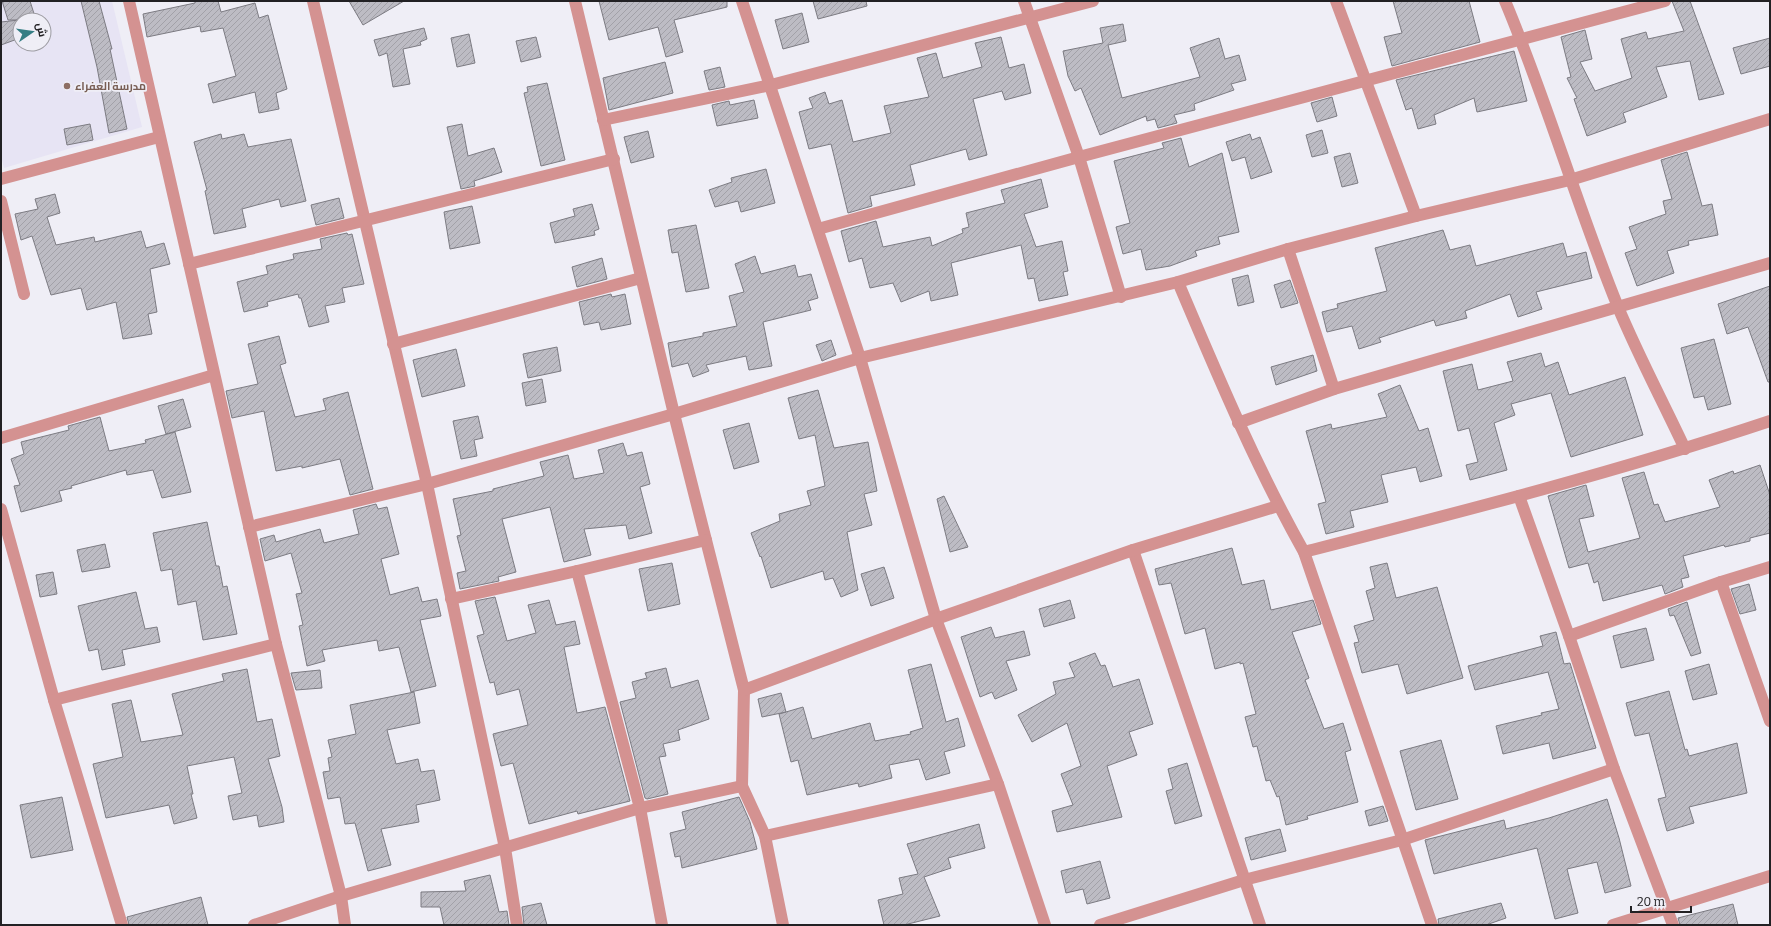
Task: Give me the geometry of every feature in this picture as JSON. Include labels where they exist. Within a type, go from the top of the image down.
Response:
[{"type":"street","points":[[130,1],[159,137],[249,528],[276,644],[341,896],[345,925]]},
{"type":"street","points":[[313,1],[363,220],[427,484],[505,848],[517,925]]},
{"type":"street","points":[[575,1],[674,414],[744,690],[742,786],[764,836],[783,925]]},
{"type":"street","points":[[742,1],[860,358],[936,619],[998,784],[1044,925]]},
{"type":"street","points":[[1024,1],[1079,157],[1121,296]]},
{"type":"street","points":[[603,120],[771,85],[1094,1]]},
{"type":"street","points":[[1336,1],[1367,80],[1416,216]]},
{"type":"street","points":[[1505,1],[1521,38],[1570,180],[1618,308],[1685,449]]},
{"type":"street","points":[[818,229],[1521,38],[1665,1]]},
{"type":"street","points":[[249,528],[427,484],[674,414],[860,358],[1178,282],[1288,249],[1416,216],[1570,180],[1770,119]]},
{"type":"street","points":[[1,179],[159,137]]},
{"type":"street","points":[[189,264],[614,159]]},
{"type":"street","points":[[1,201],[24,294]]},
{"type":"street","points":[[1288,249],[1334,389]]},
{"type":"street","points":[[1238,423],[1334,389],[1770,263]]},
{"type":"street","points":[[393,344],[641,278]]},
{"type":"street","points":[[1178,282],[1238,423],[1278,506],[1304,552],[1432,925]]},
{"type":"street","points":[[1,438],[214,375]]},
{"type":"street","points":[[1304,552],[1520,496],[1685,449],[1770,421]]},
{"type":"street","points":[[1520,496],[1614,769],[1673,925]]},
{"type":"street","points":[[744,690],[936,619],[1133,550],[1278,506]]},
{"type":"street","points":[[1,509],[54,700],[122,925]]},
{"type":"street","points":[[452,599],[578,571],[706,540]]},
{"type":"street","points":[[1133,550],[1260,925]]},
{"type":"street","points":[[1569,636],[1721,582],[1770,567]]},
{"type":"street","points":[[578,571],[640,808],[662,925]]},
{"type":"street","points":[[1721,582],[1770,721]]},
{"type":"street","points":[[54,700],[276,644]]},
{"type":"street","points":[[1100,925],[1244,880],[1402,840],[1614,769]]},
{"type":"street","points":[[764,836],[998,784]]},
{"type":"street","points":[[254,925],[341,896],[640,808],[742,786]]},
{"type":"street","points":[[1613,925],[1770,876]]},
{"type":"shaded area","name":"مدرسة العفراء","points":[[1,1],[112,1],[142,127],[4,168],[1,156]]},
{"type":"building","points":[[2,1],[30,1],[33,12],[12,12],[12,20],[8,20]]},
{"type":"building","points":[[81,1],[99,1],[112,49],[110,49],[127,129],[109,133],[97,67]]},
{"type":"building","points":[[195,1],[218,1],[221,12],[255,3],[259,18],[268,15],[287,89],[276,93],[279,109],[259,113],[255,92],[213,103],[208,84],[236,76],[223,28],[201,32],[200,26],[147,37],[143,14],[195,3]]},
{"type":"building","points":[[349,1],[404,1],[363,25]]},
{"type":"building","points":[[599,1],[727,1],[727,7],[674,20],[683,52],[666,57],[658,27],[609,40]]},
{"type":"building","points":[[813,1],[866,1],[867,6],[818,19]]},
{"type":"building","points":[[1393,1],[1469,1],[1480,42],[1392,66],[1384,37],[1402,33]]},
{"type":"building","points":[[1672,1],[1690,1],[1724,94],[1699,100],[1690,61],[1656,67],[1667,97],[1623,113],[1626,122],[1587,136],[1574,99],[1577,98],[1567,78],[1571,77],[1561,37],[1585,30],[1592,59],[1580,62],[1595,91],[1632,78],[1621,39],[1646,32],[1648,39],[1684,31]]},
{"type":"building","points":[[802,13],[809,42],[783,49],[775,20]]},
{"type":"building","points":[[12,21],[12,41],[1,45],[1,22]]},
{"type":"building","points":[[1123,24],[1126,41],[1108,45],[1122,98],[1200,77],[1190,48],[1219,38],[1225,59],[1239,55],[1246,80],[1231,84],[1234,90],[1194,104],[1195,110],[1174,115],[1177,123],[1158,128],[1155,119],[1147,121],[1146,116],[1100,135],[1081,88],[1075,91],[1068,76],[1063,51],[1103,43],[1100,28]]},
{"type":"building","points":[[424,28],[427,39],[420,42],[421,45],[403,49],[410,84],[393,87],[387,53],[379,56],[374,40]]},
{"type":"building","points":[[469,34],[475,63],[457,67],[451,38]]},
{"type":"building","points":[[536,37],[541,57],[521,62],[516,41]]},
{"type":"building","points":[[1001,37],[1009,68],[1024,64],[1031,93],[1005,100],[1002,91],[973,99],[987,155],[969,160],[966,149],[910,165],[915,185],[870,196],[872,206],[848,213],[831,144],[809,149],[799,112],[813,108],[809,98],[825,92],[829,104],[842,100],[853,142],[891,133],[884,106],[929,97],[917,58],[936,53],[943,78],[982,67],[975,43]]},
{"type":"building","points":[[1770,38],[1770,66],[1741,74],[1733,48]]},
{"type":"building","points":[[1514,51],[1527,101],[1477,112],[1474,98],[1434,115],[1436,124],[1418,129],[1412,108],[1406,110],[1396,80]]},
{"type":"building","points":[[665,62],[673,93],[609,110],[603,78]]},
{"type":"building","points":[[720,67],[725,87],[709,90],[704,71]]},
{"type":"building","points":[[547,83],[565,160],[541,166],[524,93],[528,92],[527,87]]},
{"type":"building","points":[[1332,97],[1337,116],[1317,122],[1311,103]]},
{"type":"building","points":[[754,100],[758,118],[717,126],[712,105],[729,101],[730,105]]},
{"type":"building","points":[[90,124],[93,140],[67,145],[64,129]]},
{"type":"building","points":[[462,124],[468,156],[494,148],[502,172],[474,181],[475,186],[461,189],[447,127]]},
{"type":"building","points":[[1322,130],[1328,153],[1312,157],[1306,135]]},
{"type":"building","points":[[648,131],[654,157],[631,163],[624,137]]},
{"type":"building","points":[[221,134],[222,139],[244,134],[248,147],[291,139],[306,201],[281,207],[279,199],[242,209],[246,227],[214,234],[205,191],[207,190],[194,142]]},
{"type":"building","points":[[1250,134],[1252,140],[1260,137],[1272,172],[1251,179],[1245,157],[1232,161],[1226,142]]},
{"type":"building","points":[[1181,138],[1189,167],[1222,153],[1239,232],[1218,237],[1220,244],[1195,251],[1197,256],[1170,266],[1146,270],[1141,249],[1123,254],[1116,227],[1130,223],[1114,161],[1164,148],[1162,143]]},
{"type":"building","points":[[1687,152],[1702,206],[1712,204],[1718,235],[1688,241],[1689,245],[1667,251],[1674,273],[1637,286],[1625,253],[1637,249],[1629,227],[1666,214],[1663,201],[1672,199],[1661,160]]},
{"type":"building","points":[[1350,153],[1358,183],[1342,187],[1334,157]]},
{"type":"building","points":[[766,169],[775,203],[741,212],[738,201],[715,207],[709,190],[732,182],[731,178]]},
{"type":"building","points":[[1041,179],[1048,207],[1024,214],[1036,247],[1062,241],[1068,271],[1063,272],[1068,295],[1039,301],[1034,278],[1028,279],[1021,245],[951,263],[958,295],[931,301],[929,291],[901,302],[893,283],[870,288],[862,258],[849,262],[841,231],[876,221],[883,247],[930,237],[932,246],[963,233],[962,229],[969,227],[966,213],[1005,203],[1001,190]]},
{"type":"building","points":[[55,194],[60,213],[47,217],[56,245],[94,237],[95,242],[141,231],[146,248],[164,243],[170,264],[150,269],[157,312],[148,314],[152,334],[123,339],[116,302],[87,310],[81,288],[51,295],[32,236],[21,240],[15,214],[38,209],[35,199]]},
{"type":"building","points":[[339,198],[344,218],[316,225],[311,205]]},
{"type":"building","points":[[592,204],[599,229],[594,231],[595,235],[555,243],[550,223],[575,216],[573,209]]},
{"type":"building","points":[[472,206],[480,243],[450,249],[444,212]]},
{"type":"building","points":[[696,225],[709,288],[686,292],[678,252],[672,253],[668,230]]},
{"type":"building","points":[[1443,230],[1450,250],[1470,245],[1476,266],[1563,243],[1567,257],[1586,252],[1592,278],[1536,292],[1542,309],[1518,317],[1510,294],[1465,311],[1467,318],[1436,326],[1434,320],[1379,338],[1381,342],[1359,349],[1352,326],[1327,332],[1322,312],[1338,308],[1337,304],[1387,291],[1375,248]]},
{"type":"building","points":[[347,233],[348,235],[352,234],[364,284],[342,288],[345,302],[325,306],[329,322],[309,327],[301,298],[299,298],[298,294],[267,302],[268,306],[244,312],[237,282],[268,274],[266,266],[294,259],[293,254],[322,249],[320,239]]},
{"type":"building","points":[[755,256],[761,274],[795,265],[798,277],[811,274],[818,298],[808,301],[811,310],[763,322],[772,366],[749,370],[746,356],[706,365],[709,371],[693,377],[688,363],[672,367],[668,343],[703,336],[703,333],[737,326],[729,296],[744,292],[735,264]]},
{"type":"building","points":[[602,258],[607,279],[577,287],[572,267]]},
{"type":"building","points":[[1248,275],[1254,302],[1238,306],[1232,279]]},
{"type":"building","points":[[1290,280],[1298,303],[1281,308],[1274,285]]},
{"type":"building","points":[[1770,286],[1770,382],[1768,382],[1748,327],[1727,334],[1718,304]]},
{"type":"building","points":[[611,294],[612,297],[625,294],[631,324],[601,330],[599,322],[584,325],[579,302]]},
{"type":"building","points":[[279,336],[286,363],[280,365],[295,417],[326,410],[323,399],[348,392],[373,489],[350,495],[340,459],[302,468],[302,466],[276,471],[264,411],[232,418],[226,391],[258,384],[248,344]]},
{"type":"building","points":[[1714,339],[1731,404],[1708,410],[1704,396],[1694,398],[1681,348]]},
{"type":"building","points":[[831,340],[836,355],[822,361],[816,345]]},
{"type":"building","points":[[557,347],[561,371],[528,378],[523,354]]},
{"type":"building","points":[[456,349],[465,386],[422,397],[413,360]]},
{"type":"building","points":[[1541,353],[1545,367],[1558,362],[1569,395],[1625,377],[1643,435],[1571,457],[1551,393],[1511,404],[1515,415],[1494,423],[1507,470],[1470,480],[1466,465],[1478,462],[1469,428],[1458,431],[1443,371],[1472,364],[1478,390],[1513,381],[1507,362]]},
{"type":"building","points":[[1313,355],[1317,371],[1276,385],[1271,367]]},
{"type":"building","points":[[542,379],[546,402],[526,406],[522,383]]},
{"type":"building","points":[[1400,385],[1419,431],[1428,428],[1442,476],[1420,482],[1416,467],[1381,475],[1388,502],[1350,511],[1354,527],[1326,534],[1318,504],[1326,502],[1306,431],[1331,424],[1332,429],[1387,417],[1378,394]]},
{"type":"building","points":[[818,390],[834,448],[868,442],[877,491],[864,494],[872,525],[847,532],[858,590],[841,597],[833,578],[825,580],[823,571],[771,588],[761,556],[760,557],[751,533],[780,521],[779,514],[811,505],[807,491],[825,486],[815,435],[799,439],[788,398]]},
{"type":"building","points":[[183,399],[191,427],[166,434],[158,406]]},
{"type":"building","points":[[478,416],[483,438],[474,440],[477,456],[461,459],[453,421]]},
{"type":"building","points":[[100,417],[109,451],[146,443],[145,440],[175,432],[191,492],[162,498],[153,470],[127,475],[126,470],[71,486],[72,488],[59,491],[62,501],[21,512],[14,486],[20,485],[11,459],[24,454],[21,442],[69,430],[68,426]]},
{"type":"building","points":[[749,423],[759,462],[734,469],[723,430]]},
{"type":"building","points":[[623,443],[627,456],[642,452],[650,484],[640,487],[652,533],[629,539],[626,525],[584,529],[591,555],[564,562],[550,507],[502,519],[516,572],[498,577],[499,581],[460,589],[457,573],[466,571],[457,536],[461,535],[453,499],[493,491],[493,489],[544,476],[540,462],[568,455],[574,479],[604,473],[598,450]]},
{"type":"building","points":[[1760,465],[1770,495],[1770,533],[1750,538],[1750,541],[1725,547],[1724,545],[1683,556],[1689,577],[1681,579],[1683,587],[1665,594],[1662,585],[1603,601],[1598,581],[1594,583],[1588,563],[1569,568],[1548,496],[1586,485],[1594,516],[1579,519],[1588,552],[1640,538],[1622,478],[1644,472],[1654,505],[1658,504],[1665,522],[1720,507],[1709,480],[1733,471],[1734,474]]},
{"type":"building","points":[[944,496],[968,547],[950,552],[937,499]]},
{"type":"building","points":[[376,504],[378,509],[387,507],[399,554],[381,559],[390,595],[418,587],[422,602],[437,599],[441,616],[420,620],[436,686],[411,692],[399,647],[379,651],[377,640],[322,650],[325,661],[307,666],[299,626],[303,625],[296,594],[302,593],[291,553],[265,561],[260,539],[274,535],[276,542],[320,529],[324,543],[359,534],[353,510]]},
{"type":"building","points":[[207,522],[216,566],[219,566],[223,587],[227,586],[237,634],[203,640],[196,601],[178,605],[172,569],[161,571],[153,533]]},
{"type":"building","points":[[105,544],[110,567],[82,572],[77,550]]},
{"type":"building","points":[[1232,548],[1242,585],[1264,580],[1271,610],[1313,600],[1321,624],[1292,632],[1309,678],[1305,680],[1324,729],[1343,723],[1351,750],[1345,752],[1358,802],[1307,816],[1308,819],[1286,825],[1279,796],[1277,797],[1270,780],[1266,781],[1257,746],[1253,747],[1245,717],[1256,714],[1243,663],[1240,664],[1240,662],[1215,669],[1205,628],[1185,634],[1171,583],[1159,585],[1155,569]]},
{"type":"building","points":[[672,563],[680,604],[648,611],[639,569]]},
{"type":"building","points":[[1387,563],[1396,598],[1437,587],[1463,678],[1407,694],[1398,664],[1362,673],[1354,643],[1359,642],[1354,626],[1374,620],[1366,591],[1375,588],[1370,567]]},
{"type":"building","points":[[884,567],[894,598],[871,606],[861,574]]},
{"type":"building","points":[[53,572],[57,594],[40,597],[36,575]]},
{"type":"building","points":[[1749,584],[1756,610],[1740,614],[1731,589]]},
{"type":"building","points":[[136,592],[145,629],[157,627],[160,642],[122,650],[125,665],[102,670],[98,649],[89,651],[78,606]]},
{"type":"building","points":[[495,597],[507,641],[536,633],[528,605],[549,600],[556,625],[575,621],[580,644],[564,647],[577,713],[605,707],[630,801],[578,814],[577,811],[529,824],[513,763],[501,766],[493,734],[528,725],[519,689],[497,695],[494,682],[490,683],[477,636],[484,634],[475,601]]},
{"type":"building","points":[[1070,600],[1075,618],[1044,627],[1039,609]]},
{"type":"building","points":[[1687,602],[1701,653],[1691,656],[1674,615],[1670,616],[1668,609]]},
{"type":"building","points":[[991,627],[995,638],[1024,631],[1030,655],[1006,661],[1017,690],[995,699],[992,692],[980,697],[961,637]]},
{"type":"building","points":[[1646,628],[1654,660],[1621,668],[1613,636]]},
{"type":"building","points":[[1556,632],[1564,664],[1570,663],[1596,748],[1553,759],[1549,743],[1503,754],[1496,726],[1542,715],[1541,713],[1559,709],[1548,672],[1475,690],[1468,666],[1543,646],[1540,636]]},
{"type":"building","points":[[1095,653],[1101,666],[1105,665],[1113,687],[1139,679],[1153,724],[1129,732],[1137,755],[1107,766],[1122,817],[1057,832],[1052,811],[1073,805],[1061,774],[1081,766],[1067,723],[1032,742],[1018,715],[1056,694],[1053,682],[1075,677],[1069,663]]},
{"type":"building","points":[[931,664],[946,722],[958,718],[965,746],[944,752],[950,773],[926,780],[919,759],[889,765],[892,778],[859,787],[858,783],[807,795],[798,760],[791,762],[779,714],[803,707],[812,739],[870,723],[875,741],[911,734],[910,732],[923,728],[908,670]]},
{"type":"building","points":[[1709,664],[1717,694],[1693,700],[1685,671]]},
{"type":"building","points":[[666,668],[671,688],[698,680],[709,719],[678,730],[680,740],[663,744],[666,756],[659,757],[668,794],[647,799],[645,798],[620,702],[636,698],[632,682],[647,678],[645,673]]},
{"type":"building","points":[[247,669],[257,722],[272,719],[280,756],[268,759],[282,807],[284,822],[259,827],[257,815],[233,820],[228,796],[242,793],[234,757],[187,766],[193,794],[191,794],[197,818],[174,824],[169,805],[106,818],[93,764],[123,757],[112,704],[131,700],[141,742],[183,735],[172,694],[224,681],[222,674]]},
{"type":"building","points":[[320,670],[322,688],[296,690],[291,673]]},
{"type":"building","points":[[1669,691],[1685,750],[1687,749],[1689,756],[1737,743],[1747,793],[1689,807],[1694,823],[1667,831],[1658,799],[1666,797],[1649,733],[1635,736],[1626,703]]},
{"type":"building","points":[[414,692],[420,723],[387,730],[396,764],[418,759],[421,772],[434,770],[440,800],[416,805],[419,822],[381,829],[391,865],[368,871],[355,823],[345,824],[340,797],[328,799],[323,772],[330,771],[328,758],[332,757],[328,740],[356,734],[350,705]]},
{"type":"building","points":[[781,693],[786,712],[762,717],[758,699]]},
{"type":"building","points":[[1441,740],[1458,799],[1416,810],[1400,751]]},
{"type":"building","points":[[1187,763],[1202,816],[1175,824],[1166,791],[1173,789],[1168,769]]},
{"type":"building","points":[[62,797],[73,850],[31,858],[20,805]]},
{"type":"building","points":[[739,797],[750,822],[757,849],[682,868],[680,856],[675,857],[670,833],[686,829],[682,812]]},
{"type":"building","points":[[1607,799],[1631,886],[1605,893],[1597,862],[1567,869],[1578,913],[1555,919],[1537,848],[1434,874],[1425,840],[1504,820],[1506,829],[1549,818]]},
{"type":"building","points":[[1383,806],[1388,821],[1369,826],[1365,811]]},
{"type":"building","points":[[979,824],[985,848],[948,858],[951,868],[924,877],[940,916],[904,925],[884,925],[878,900],[903,894],[899,878],[918,874],[907,844]]},
{"type":"building","points":[[1280,829],[1286,851],[1251,860],[1245,838]]},
{"type":"building","points":[[1100,861],[1110,898],[1087,904],[1083,889],[1066,893],[1061,871]]},
{"type":"building","points":[[490,875],[499,912],[507,911],[509,925],[444,925],[440,907],[421,907],[421,892],[466,891],[464,881]]},
{"type":"building","points":[[201,897],[208,925],[129,925],[127,917]]},
{"type":"building","points":[[541,903],[547,925],[524,925],[522,907]]},
{"type":"building","points":[[1501,903],[1506,918],[1486,925],[1439,925],[1438,919]]},
{"type":"building","points":[[1733,904],[1738,925],[1680,925],[1678,918]]},
{"type":"place","name":"مدرسة العفراء","points":[[67,86]]}]
